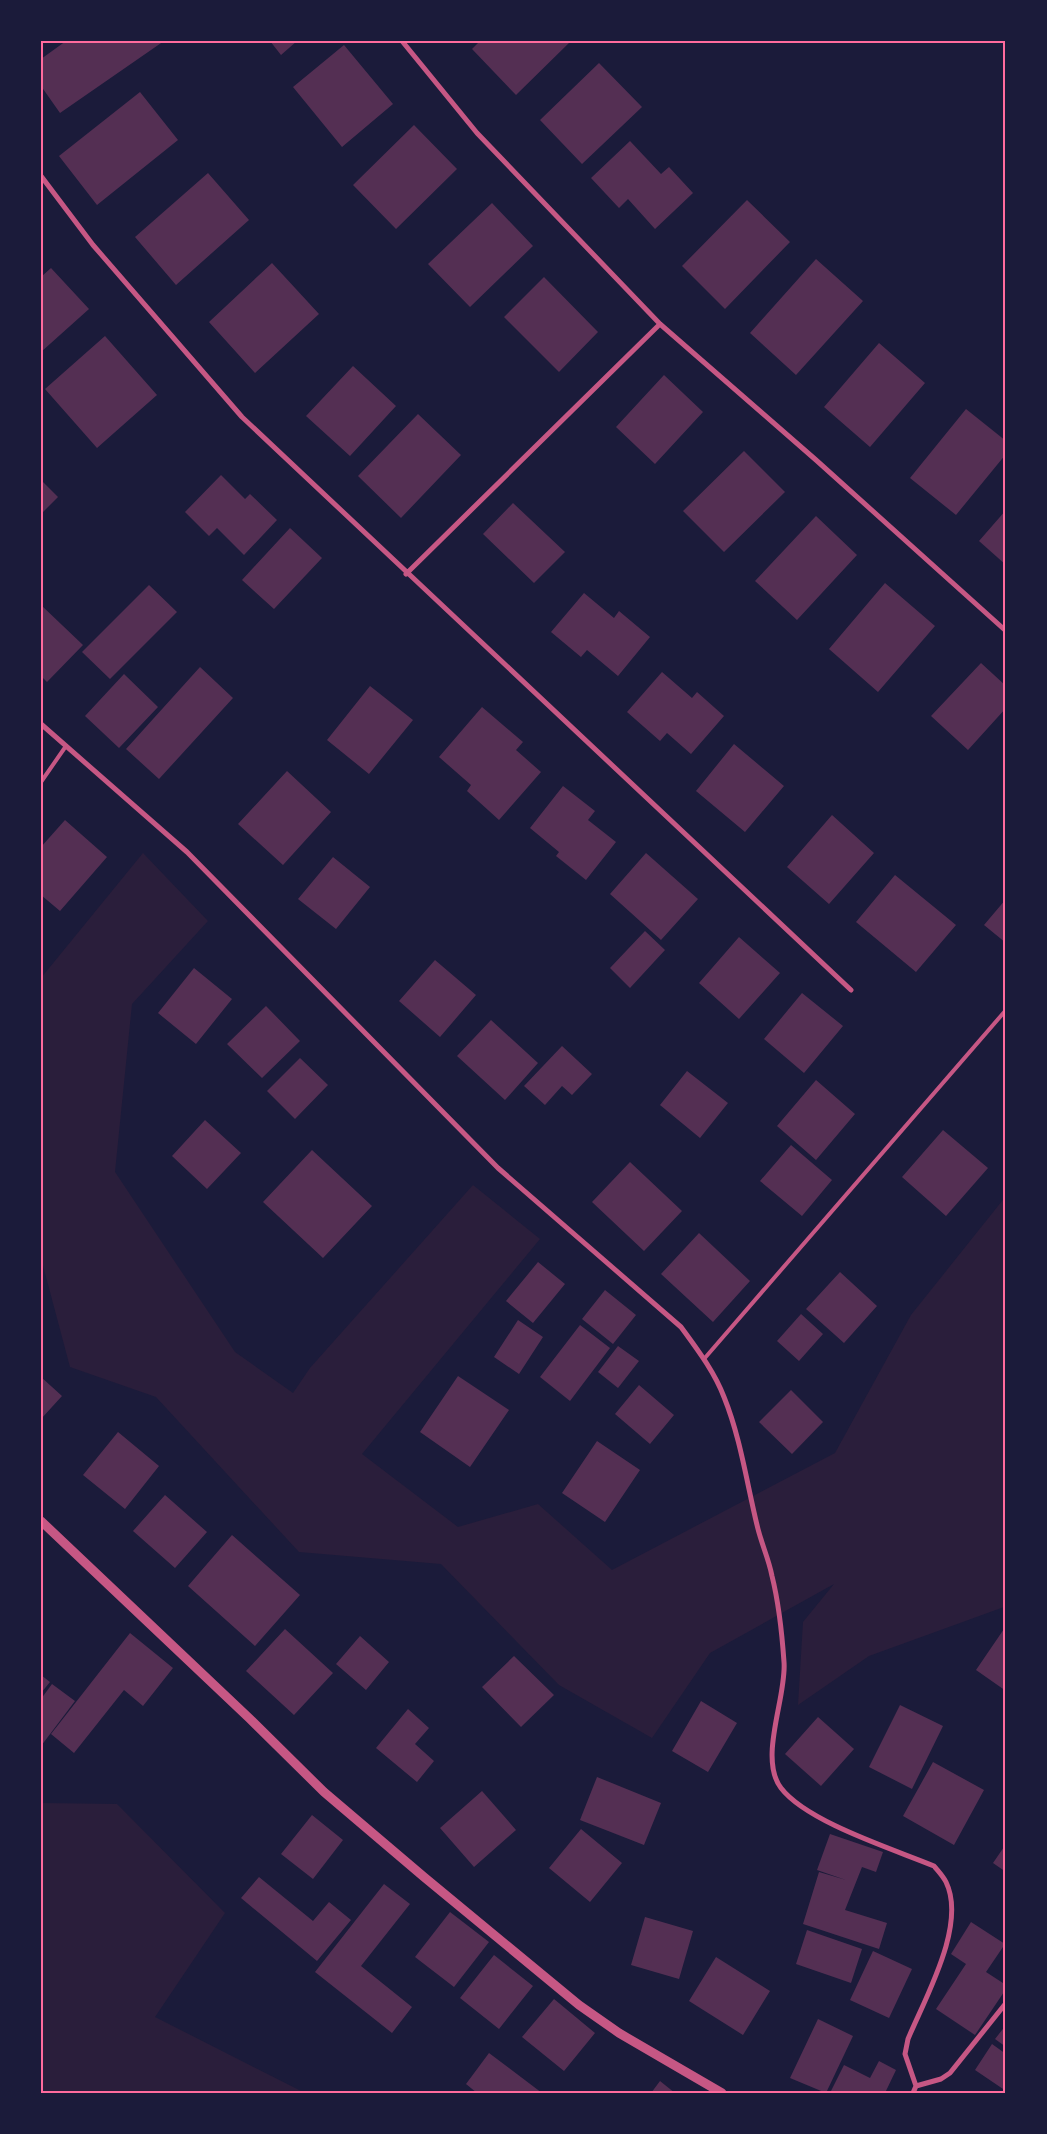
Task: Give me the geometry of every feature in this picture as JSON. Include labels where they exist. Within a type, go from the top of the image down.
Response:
[{"type":"street","points":[[402,41],[477,133],[660,324],[824,466],[1006,631]]},
{"type":"street","points":[[41,176],[93,244],[242,417],[406,574],[851,990]]},
{"type":"street","points":[[406,574],[660,324]]},
{"type":"street","points":[[41,724],[187,852],[498,1168],[680,1327],[704,1359],[724,1397],[734,1429],[758,1531],[772,1574],[780,1616],[784,1665],[773,1756],[780,1786],[793,1800],[816,1816],[934,1866],[946,1881],[952,1901],[953,1918],[949,1940],[908,2040],[905,2054],[916,2086],[913,2093]]},
{"type":"street","points":[[41,1521],[324,1792],[424,1877],[579,2005],[619,2033],[722,2093]]},
{"type":"street","points":[[916,2086],[941,2079],[950,2073],[1006,2003]]},
{"type":"lane","points":[[41,782],[66,746]]},
{"type":"lane","points":[[704,1359],[1006,1010]]},
{"type":"shaded area","points":[[143,853],[208,921],[132,1004],[115,1172],[235,1352],[293,1393],[310,1368],[473,1185],[540,1239],[362,1454],[458,1527],[538,1504],[612,1570],[835,1453],[911,1315],[1006,1196],[1004,1607],[869,1656],[798,1705],[803,1622],[834,1584],[710,1653],[652,1738],[559,1685],[441,1564],[299,1552],[156,1397],[70,1367],[41,1258],[41,978]]},
{"type":"shaded area","points":[[41,1803],[117,1804],[225,1913],[155,2017],[305,2093],[41,2093]]},
{"type":"building","points":[[66,41],[164,41],[60,113],[41,86],[41,59]]},
{"type":"building","points":[[270,41],[297,41],[281,55]]},
{"type":"building","points":[[480,41],[571,41],[516,95],[472,49]]},
{"type":"building","points":[[344,45],[393,104],[342,147],[293,87]]},
{"type":"building","points":[[599,63],[642,107],[582,164],[540,120]]},
{"type":"building","points":[[140,92],[178,140],[97,205],[59,156]]},
{"type":"building","points":[[414,125],[457,169],[396,229],[353,185]]},
{"type":"building","points":[[630,141],[661,174],[669,167],[693,193],[655,229],[628,199],[619,208],[591,178]]},
{"type":"building","points":[[208,173],[249,220],[176,285],[135,237]]},
{"type":"building","points":[[747,200],[790,242],[725,309],[682,266]]},
{"type":"building","points":[[492,203],[533,246],[470,307],[428,264]]},
{"type":"building","points":[[816,259],[863,301],[796,375],[750,333]]},
{"type":"building","points":[[272,263],[319,314],[255,373],[209,322]]},
{"type":"building","points":[[51,268],[89,309],[41,352],[41,277]]},
{"type":"building","points":[[544,277],[598,332],[559,372],[504,317]]},
{"type":"building","points":[[105,336],[157,395],[97,448],[45,389]]},
{"type":"building","points":[[879,343],[925,383],[870,447],[824,407]]},
{"type":"building","points":[[353,366],[396,406],[350,456],[306,416]]},
{"type":"building","points":[[664,375],[703,412],[655,464],[616,427]]},
{"type":"building","points":[[966,409],[1006,441],[1006,454],[956,515],[910,478]]},
{"type":"building","points":[[418,414],[461,455],[401,518],[358,476]]},
{"type":"building","points":[[744,451],[785,492],[724,552],[683,511]]},
{"type":"building","points":[[221,475],[245,499],[250,494],[277,520],[244,555],[217,528],[209,536],[185,512]]},
{"type":"building","points":[[41,480],[58,497],[41,514]]},
{"type":"building","points":[[513,503],[565,552],[534,583],[483,534]]},
{"type":"building","points":[[1006,510],[1006,565],[979,541]]},
{"type":"building","points":[[816,516],[857,555],[797,620],[755,581]]},
{"type":"building","points":[[290,528],[322,558],[274,609],[242,580]]},
{"type":"building","points":[[885,583],[935,626],[878,692],[829,649]]},
{"type":"building","points":[[149,585],[177,612],[110,679],[82,652]]},
{"type":"building","points":[[584,593],[614,618],[619,611],[650,637],[618,676],[587,650],[581,657],[551,632]]},
{"type":"building","points":[[41,605],[83,645],[47,682],[41,676]]},
{"type":"building","points":[[981,663],[1006,686],[1006,708],[968,750],[931,716]]},
{"type":"building","points":[[200,667],[233,698],[159,779],[126,749]]},
{"type":"building","points":[[662,672],[692,698],[697,692],[724,716],[691,754],[667,733],[660,741],[627,712]]},
{"type":"building","points":[[124,674],[158,707],[119,748],[85,716]]},
{"type":"building","points":[[370,686],[413,720],[369,774],[327,740]]},
{"type":"building","points":[[482,707],[523,742],[516,750],[541,772],[499,820],[467,791],[471,785],[439,757]]},
{"type":"building","points":[[734,744],[784,786],[745,832],[696,791]]},
{"type":"building","points":[[287,771],[331,812],[283,865],[238,824]]},
{"type":"building","points":[[563,786],[595,811],[588,820],[616,842],[586,880],[556,856],[559,852],[530,828]]},
{"type":"building","points":[[832,815],[874,853],[829,904],[787,867]]},
{"type":"building","points":[[65,820],[107,857],[60,911],[41,895],[41,847]]},
{"type":"building","points":[[646,853],[698,899],[661,940],[610,894]]},
{"type":"building","points":[[333,857],[370,887],[336,929],[298,899]]},
{"type":"building","points":[[895,875],[956,925],[916,972],[856,922]]},
{"type":"building","points":[[1006,899],[1006,943],[984,925]]},
{"type":"building","points":[[645,931],[665,950],[630,988],[610,968]]},
{"type":"building","points":[[739,937],[780,973],[739,1019],[699,983]]},
{"type":"building","points":[[435,960],[476,995],[440,1037],[399,1001]]},
{"type":"building","points":[[194,968],[232,999],[196,1044],[158,1013]]},
{"type":"building","points":[[802,993],[843,1026],[804,1073],[764,1039]]},
{"type":"building","points":[[266,1006],[300,1041],[262,1078],[227,1044]]},
{"type":"building","points":[[491,1020],[538,1063],[505,1100],[457,1056]]},
{"type":"building","points":[[562,1046],[592,1074],[572,1095],[562,1086],[545,1105],[524,1086]]},
{"type":"building","points":[[300,1058],[328,1085],[295,1119],[267,1091]]},
{"type":"building","points":[[687,1071],[728,1103],[700,1138],[660,1105]]},
{"type":"building","points":[[816,1080],[855,1114],[816,1160],[777,1126]]},
{"type":"building","points":[[205,1120],[241,1153],[207,1189],[172,1156]]},
{"type":"building","points":[[943,1130],[988,1168],[946,1216],[902,1177]]},
{"type":"building","points":[[791,1145],[832,1180],[802,1216],[760,1181]]},
{"type":"building","points":[[312,1150],[372,1206],[323,1258],[263,1202]]},
{"type":"building","points":[[630,1162],[682,1211],[644,1251],[592,1202]]},
{"type":"building","points":[[699,1233],[750,1281],[713,1322],[661,1274]]},
{"type":"building","points":[[538,1262],[565,1284],[533,1323],[506,1301]]},
{"type":"building","points":[[840,1272],[877,1306],[844,1343],[806,1309]]},
{"type":"building","points":[[605,1290],[636,1315],[613,1344],[582,1319]]},
{"type":"building","points":[[801,1314],[823,1334],[799,1361],[777,1341]]},
{"type":"building","points":[[518,1320],[543,1337],[519,1374],[494,1357]]},
{"type":"building","points":[[580,1325],[610,1348],[570,1401],[540,1377]]},
{"type":"building","points":[[618,1346],[639,1361],[618,1388],[598,1372]]},
{"type":"building","points":[[458,1376],[509,1410],[470,1467],[420,1432]]},
{"type":"building","points":[[41,1377],[62,1396],[41,1419]]},
{"type":"building","points":[[639,1385],[674,1415],[650,1444],[615,1414]]},
{"type":"building","points":[[791,1390],[823,1422],[792,1454],[759,1422]]},
{"type":"building","points":[[118,1432],[159,1466],[125,1509],[83,1475]]},
{"type":"building","points":[[597,1441],[640,1470],[605,1522],[562,1493]]},
{"type":"building","points":[[165,1495],[207,1532],[175,1568],[133,1531]]},
{"type":"building","points":[[232,1535],[300,1595],[255,1646],[188,1586]]},
{"type":"building","points":[[1006,1626],[1006,1691],[976,1670]]},
{"type":"building","points":[[285,1629],[333,1673],[294,1715],[246,1671]]},
{"type":"building","points":[[130,1633],[173,1668],[143,1706],[124,1690],[74,1753],[51,1734]]},
{"type":"building","points":[[360,1636],[389,1662],[366,1690],[336,1664]]},
{"type":"building","points":[[514,1656],[554,1695],[521,1727],[482,1687]]},
{"type":"building","points":[[41,1675],[50,1682],[41,1693]]},
{"type":"building","points":[[52,1684],[75,1701],[41,1746],[41,1699]]},
{"type":"building","points":[[701,1701],[737,1723],[708,1772],[672,1751]]},
{"type":"building","points":[[900,1705],[943,1726],[912,1789],[869,1767]]},
{"type":"building","points":[[408,1709],[429,1728],[415,1744],[434,1761],[417,1782],[376,1748]]},
{"type":"building","points":[[818,1717],[854,1749],[821,1786],[785,1754]]},
{"type":"building","points":[[933,1762],[984,1790],[954,1845],[903,1816]]},
{"type":"building","points":[[597,1777],[661,1803],[644,1845],[580,1820]]},
{"type":"building","points":[[482,1791],[516,1830],[474,1867],[440,1828]]},
{"type":"building","points":[[312,1815],[343,1840],[313,1879],[281,1854]]},
{"type":"building","points":[[581,1829],[622,1863],[590,1902],[549,1868]]},
{"type":"building","points":[[830,1834],[883,1852],[876,1872],[862,1867],[845,1910],[887,1923],[879,1949],[803,1924],[819,1872],[846,1880],[817,1870]]},
{"type":"building","points":[[1006,1844],[1006,1872],[993,1863]]},
{"type":"building","points":[[259,1877],[313,1921],[329,1902],[351,1920],[317,1961],[241,1898]]},
{"type":"building","points":[[384,1884],[410,1904],[361,1966],[412,2007],[392,2033],[315,1972]]},
{"type":"building","points":[[450,1912],[489,1942],[454,1987],[415,1957]]},
{"type":"building","points":[[645,1917],[693,1931],[679,1979],[631,1965]]},
{"type":"building","points":[[971,1922],[1005,1944],[986,1972],[1006,1985],[1006,1989],[975,2035],[936,2009],[966,1964],[951,1954]]},
{"type":"building","points":[[807,1930],[862,1949],[851,1983],[796,1964]]},
{"type":"building","points":[[873,1951],[912,1969],[889,2018],[850,2000]]},
{"type":"building","points":[[494,1955],[533,1986],[499,2029],[460,1998]]},
{"type":"building","points":[[716,1957],[770,1991],[743,2035],[689,2001]]},
{"type":"building","points":[[554,1999],[595,2033],[564,2071],[522,2037]]},
{"type":"building","points":[[818,2019],[853,2036],[826,2093],[790,2078]]},
{"type":"building","points":[[1006,2025],[1006,2047],[995,2039]]},
{"type":"building","points":[[992,2044],[1006,2054],[1006,2091],[975,2070]]},
{"type":"building","points":[[489,2053],[542,2093],[477,2093],[466,2084]]},
{"type":"building","points":[[879,2061],[896,2070],[885,2093],[830,2093],[844,2065],[870,2078]]},
{"type":"building","points":[[660,2081],[675,2093],[651,2093]]}]
